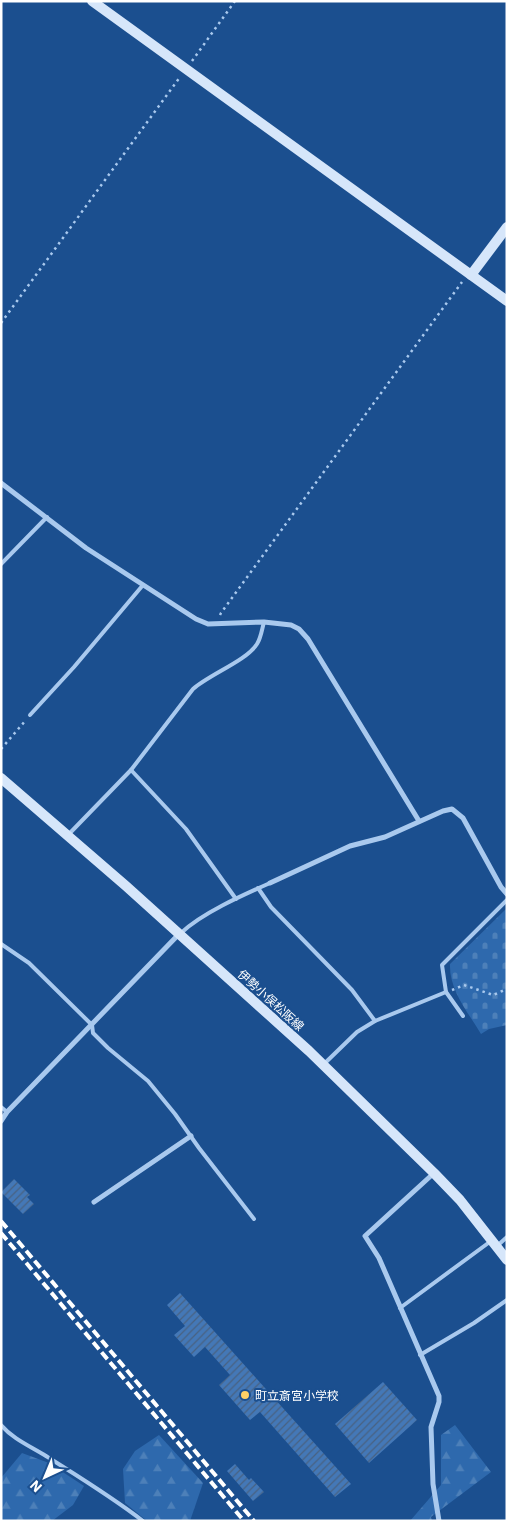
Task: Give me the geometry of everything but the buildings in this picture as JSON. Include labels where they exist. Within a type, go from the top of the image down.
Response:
[{"type":"main road","points":[[92,1],[507,301]]},
{"type":"main road","points":[[470,274],[507,227]]},
{"type":"main road","name":"伊勢小俣松阪線","points":[[1,778],[68,835],[323,1065],[460,1200],[507,1260]]},
{"type":"street","points":[[1,483],[86,548],[196,619],[208,624],[264,622],[291,624],[299,629],[308,639],[419,822]]},
{"type":"street","points":[[270,883],[350,846],[385,837],[443,811],[452,809],[463,818],[501,887],[507,894]]},
{"type":"street","points":[[1,1121],[7,1112],[179,934]]},
{"type":"street","points":[[94,1202],[190,1136]]},
{"type":"street","points":[[434,1173],[365,1236],[379,1258],[439,1396],[431,1427],[433,1484],[439,1521]]},
{"type":"lane","points":[[1,564],[47,518]]},
{"type":"lane","points":[[30,715],[74,667],[143,585]]},
{"type":"lane","points":[[68,835],[131,770],[193,689],[202,681],[240,658],[257,644],[264,622]]},
{"type":"lane","points":[[131,770],[186,828],[236,899]]},
{"type":"lane","points":[[179,934],[190,925],[236,899],[270,883]]},
{"type":"lane","points":[[258,888],[271,907],[352,990],[375,1021]]},
{"type":"lane","points":[[463,1016],[446,992],[442,964],[507,900]]},
{"type":"lane","points":[[1,944],[29,963],[92,1025],[93,1033],[108,1048],[148,1081],[254,1219]]},
{"type":"lane","points":[[323,1065],[357,1032],[375,1021],[446,992]]},
{"type":"lane","points":[[1,1107],[7,1112]]},
{"type":"lane","points":[[400,1308],[494,1243],[507,1238]]},
{"type":"lane","points":[[420,1355],[474,1323],[507,1300]]},
{"type":"lane","points":[[1,1425],[17,1440],[121,1504],[143,1521]]},
{"type":"path","points":[[1,323],[235,1]]},
{"type":"path","points":[[219,624],[221,612],[470,274]]},
{"type":"path","points":[[1,749],[30,715]]},
{"type":"path","points":[[446,992],[464,985],[493,994],[507,989]]},
{"type":"green space","points":[[507,908],[507,1025],[489,1029],[481,1034],[456,992],[450,964]]},
{"type":"green space","points":[[455,1425],[491,1472],[431,1517],[432,1521],[410,1521],[441,1485],[441,1435]]},
{"type":"green space","points":[[159,1435],[203,1483],[190,1521],[147,1521],[125,1503],[123,1469],[135,1451]]},
{"type":"green space","points":[[22,1453],[49,1463],[84,1486],[73,1505],[52,1521],[1,1521],[1,1478]]},
{"type":"railway","points":[[1,1221],[254,1521]]},
{"type":"railway","points":[[1,1233],[244,1521]]},
{"type":"place","name":"町立斎宮小学校","points":[[245,1395]]}]
